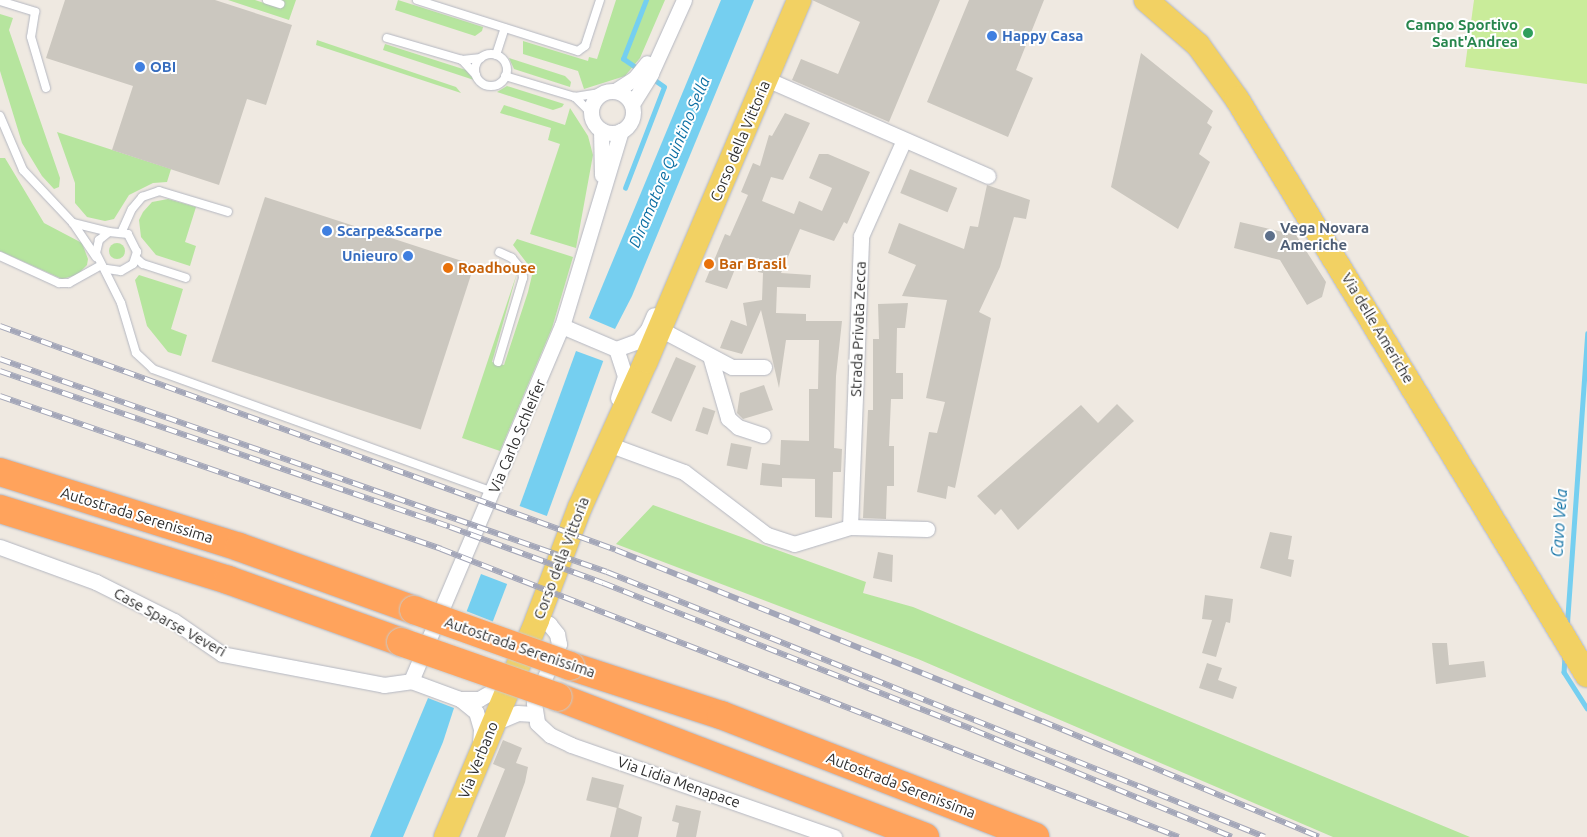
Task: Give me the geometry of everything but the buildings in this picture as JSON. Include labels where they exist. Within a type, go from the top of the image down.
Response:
[{"type":"highway","name":"Autostrada Serenissima","points":[[0,472],[239,547],[570,666],[721,715],[1035,837]]},
{"type":"highway","points":[[0,509],[228,580],[558,697],[915,834]]},
{"type":"main road","name":"Corso della Vittoria","points":[[508,682],[537,620],[580,507],[660,329],[799,0]]},
{"type":"main road","name":"Via delle Americhe","points":[[1146,0],[1198,45],[1237,99],[1587,675]]},
{"type":"main road","name":"Via Verbano","points":[[446,837],[494,722],[508,682]]},
{"type":"street","points":[[601,130],[621,131],[633,117],[632,104],[676,0]]},
{"type":"street","points":[[603,184],[601,130],[591,113],[594,101],[645,75],[684,0]]},
{"type":"street","points":[[766,79],[988,176]]},
{"type":"street","points":[[610,92],[625,95],[632,104]]},
{"type":"street","name":"Via Carlo Schleifer","points":[[412,681],[493,492],[569,329],[603,184],[621,131]]},
{"type":"street","name":"Strada Privata Zecca","points":[[850,527],[861,236],[904,140]]},
{"type":"street","name":"Corso della Vittoria","points":[[611,439],[613,410],[625,376],[616,349],[638,341],[648,329],[660,299],[680,282]]},
{"type":"street","points":[[569,329],[616,349]]},
{"type":"street","points":[[660,329],[732,367],[764,367]]},
{"type":"street","points":[[710,356],[728,418],[738,427],[763,435]]},
{"type":"street","points":[[611,439],[684,472],[767,535],[794,544],[850,527],[927,529]]},
{"type":"street","name":"Case Sparse Veveri","points":[[0,547],[96,582],[174,621],[222,654],[384,685],[412,681],[460,699],[476,712],[480,721],[482,751]]},
{"type":"street","points":[[494,722],[517,713],[534,714],[534,703],[559,644],[557,634],[549,624],[537,620]]},
{"type":"street","name":"Case Sparse Veveri","points":[[460,699],[479,699],[508,682]]},
{"type":"street","name":"Via Lidia Menapace","points":[[534,714],[537,723],[550,735],[571,745],[834,837]]},
{"type":"lane","points":[[267,0],[278,2]]},
{"type":"lane","points":[[417,0],[578,51],[585,46],[600,0]]},
{"type":"lane","points":[[0,1],[36,12],[30,37],[46,88]]},
{"type":"lane","points":[[496,55],[505,28]]},
{"type":"lane","points":[[387,38],[462,60],[496,55],[504,61],[506,76]]},
{"type":"lane","points":[[476,76],[476,66],[481,58]]},
{"type":"lane","points":[[462,60],[483,84],[493,86],[506,76]]},
{"type":"lane","points":[[506,76],[575,97],[610,92]]},
{"type":"lane","points":[[575,97],[591,113]]},
{"type":"lane","points":[[0,116],[23,170],[73,223],[102,264],[121,272],[136,258],[136,244],[122,232],[110,232],[73,223]]},
{"type":"lane","points":[[122,232],[132,208],[142,197],[159,191],[228,212]]},
{"type":"lane","points":[[110,232],[99,240],[102,264],[136,353],[154,368],[493,492]]},
{"type":"lane","points":[[498,362],[522,278],[522,270],[512,258],[500,252]]},
{"type":"lane","points":[[0,256],[59,283],[69,282],[102,264]]},
{"type":"lane","points":[[136,258],[143,264],[186,278]]},
{"type":"green space","points":[[228,0],[255,0],[279,8],[282,0],[296,0],[289,20]]},
{"type":"green space","points":[[398,0],[483,27],[482,31],[475,36],[395,10]]},
{"type":"green space","points":[[616,0],[665,0],[640,58],[625,76],[584,89],[578,71],[523,54],[523,41],[588,61],[589,57],[597,59]]},
{"type":"green space","name":"Campo Sportivo Sant'Andrea","points":[[1474,0],[1587,0],[1587,84],[1465,67]]},
{"type":"green space","points":[[0,14],[13,18],[9,30],[60,178],[59,187],[54,189],[42,176],[22,143],[0,71]]},
{"type":"green space","points":[[317,40],[456,87],[461,93],[316,45]]},
{"type":"green space","points":[[385,44],[466,70],[474,80],[383,50]]},
{"type":"green space","points":[[509,58],[565,76],[571,82],[570,87],[514,69]]},
{"type":"green space","points":[[507,86],[564,104],[562,107],[553,110],[497,92]]},
{"type":"green space","points":[[504,105],[565,125],[570,108],[588,136],[593,155],[576,248],[530,234],[560,144],[548,140],[551,128],[500,113]]},
{"type":"green space","points":[[57,132],[171,169],[167,182],[153,183],[129,195],[114,219],[105,221],[87,217],[75,203],[75,183]]},
{"type":"green space","points":[[0,158],[5,158],[44,223],[82,243],[88,259],[87,265],[77,275],[62,279],[0,251]]},
{"type":"green space","points":[[168,199],[196,207],[185,242],[196,246],[190,266],[156,255],[141,237],[139,220],[143,212],[152,202]]},
{"type":"green space","points":[[517,239],[573,257],[552,328],[500,451],[462,438],[517,273],[492,362],[504,365],[528,292],[533,271],[513,245]]},
{"type":"green space","points":[[114,243],[120,243],[125,248],[123,257],[114,259],[109,254],[109,248]]},
{"type":"green space","points":[[139,275],[183,289],[171,329],[187,335],[181,356],[168,352],[147,326],[135,280]]},
{"type":"green space","points":[[653,505],[866,582],[863,593],[913,607],[1470,837],[1333,837],[918,659],[616,544]]},
{"type":"water","name":"Diramatore Quintino Sella","points":[[721,0],[754,0],[632,296],[615,329],[589,318]]},
{"type":"water","points":[[576,351],[603,361],[547,516],[520,506]]},
{"type":"water","points":[[481,574],[507,584],[493,621],[467,611]]},
{"type":"water","points":[[428,698],[454,708],[443,742],[403,837],[370,837]]},
{"type":"waterway","points":[[639,70],[623,59],[646,0]]},
{"type":"waterway","points":[[625,188],[664,87],[651,78]]},
{"type":"waterway","name":"Cavo Vela","points":[[1567,623],[1587,334]]},
{"type":"waterway","name":"Cavo Vela","points":[[1565,655],[1564,672],[1587,708]]},
{"type":"railway","points":[[0,326],[616,550],[1042,721],[1319,837]]},
{"type":"railway","points":[[0,359],[607,572],[1265,837]]},
{"type":"railway","points":[[0,371],[450,527],[603,583],[974,730],[1232,837]]},
{"type":"railway","points":[[0,396],[441,549],[1179,837]]},
{"type":"place","name":"Campo Sportivo Sant'Andrea","points":[[1528,33]]},
{"type":"place","name":"Happy Casa","points":[[992,36]]},
{"type":"place","name":"OBI","points":[[140,67]]},
{"type":"place","name":"Scarpe&Scarpe","points":[[327,231]]},
{"type":"place","name":"Vega Novara Americhe","points":[[1270,236]]},
{"type":"place","name":"Unieuro","points":[[408,256]]},
{"type":"place","name":"Bar Brasil","points":[[709,264]]},
{"type":"place","name":"Roadhouse","points":[[448,268]]}]
